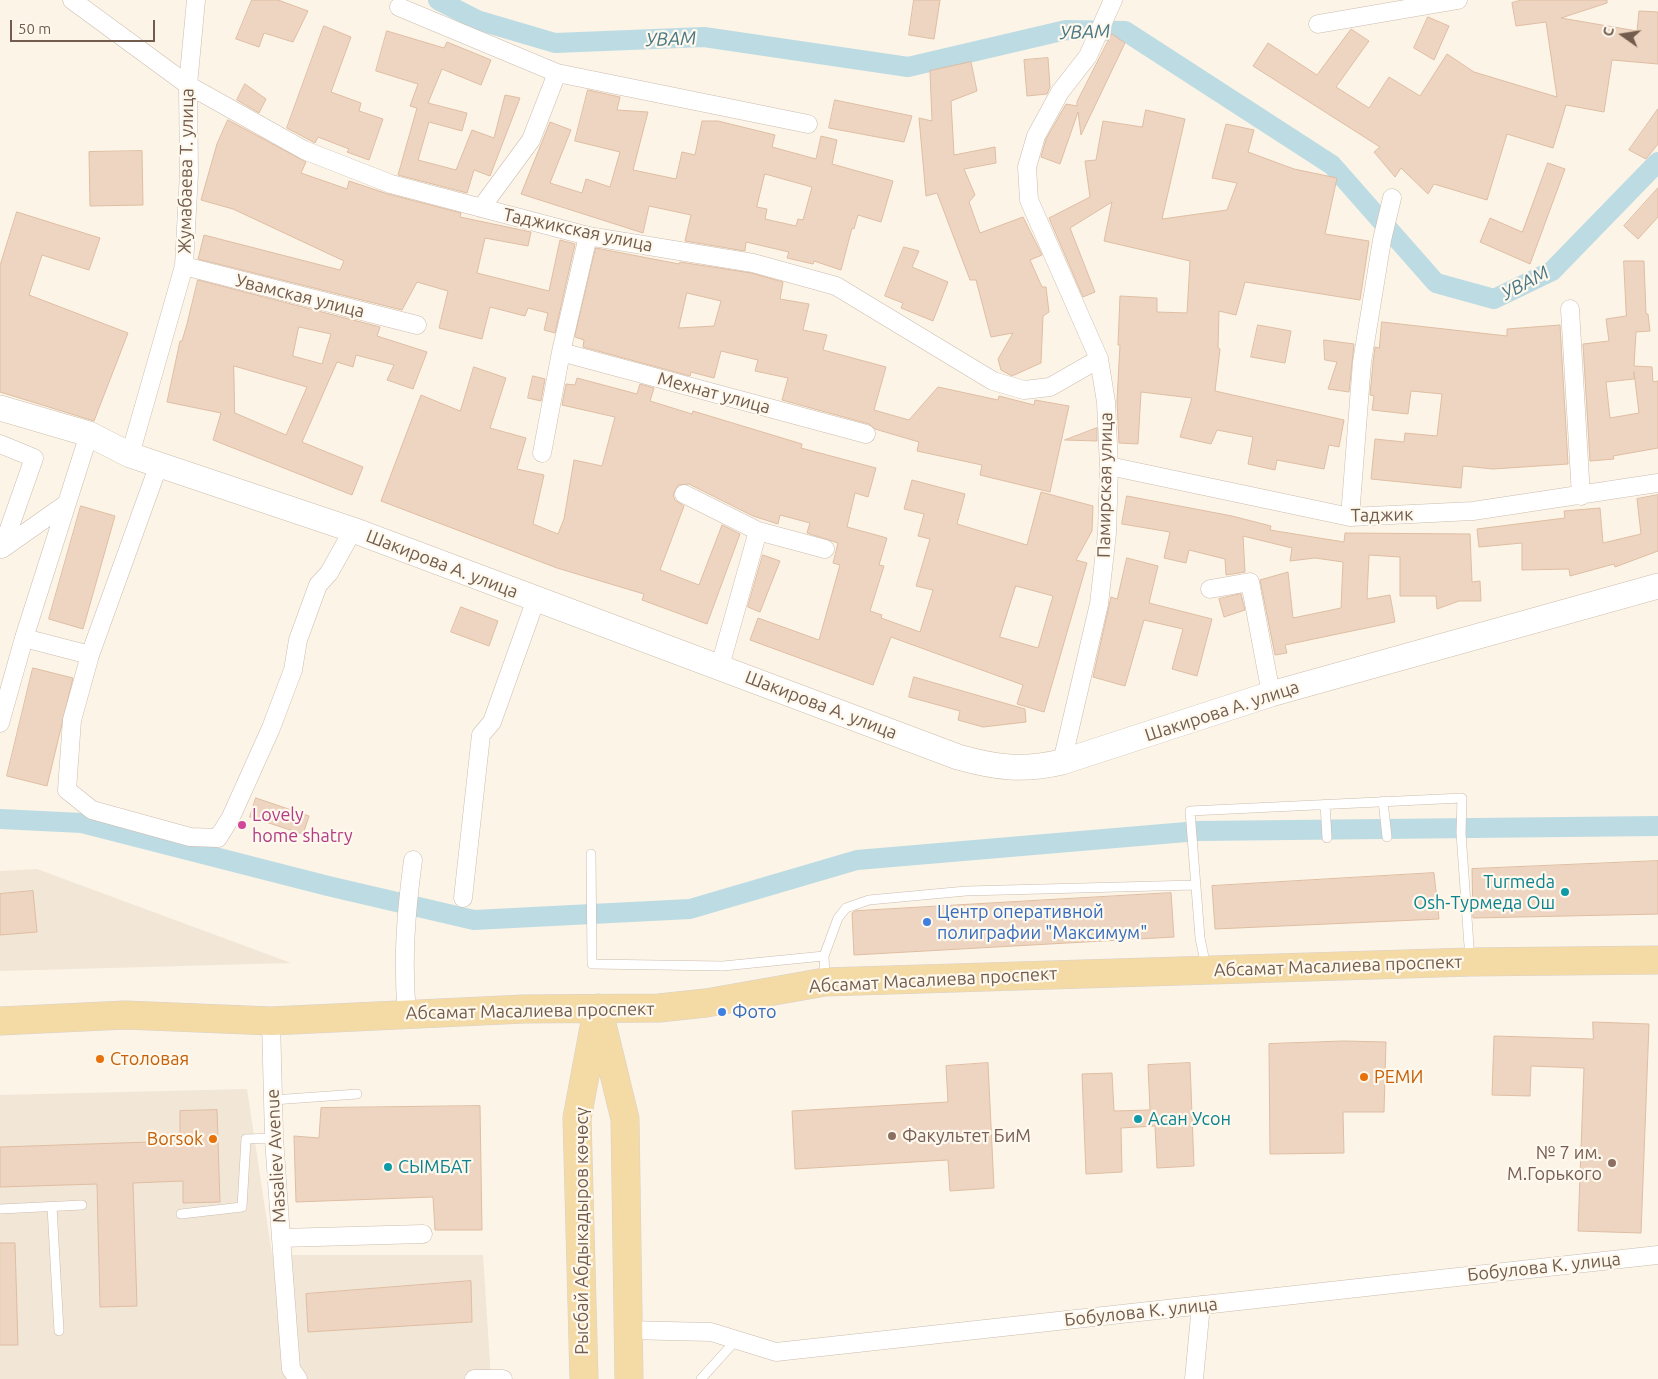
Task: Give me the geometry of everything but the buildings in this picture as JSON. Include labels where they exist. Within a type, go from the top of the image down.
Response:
[{"type":"main road","name":"Шакирова А. улица","points":[[0,409],[89,434],[130,455],[353,530],[720,666],[958,757],[994,767],[1030,768],[1062,762],[1271,694],[1658,586]]},
{"type":"main road","name":"Абсамат Масалиева проспект","points":[[0,1020],[125,1015],[271,1021],[407,1014],[659,1008],[706,1003],[824,969],[1206,970],[1470,962],[1658,960]]},
{"type":"main road","points":[[598,1008],[625,1119],[628,1379]]},
{"type":"main road","name":"Рысбай Абдыкадыров көчөсү","points":[[584,1379],[577,1118],[598,1008]]},
{"type":"street","name":"Таджикская улица","points":[[72,0],[188,85],[304,150],[391,184],[588,236],[753,263],[836,286],[992,381],[1024,390],[1050,387],[1099,359]]},
{"type":"street","name":"Жумабаева Т. улица","points":[[130,455],[184,266],[189,174],[188,85],[196,0]]},
{"type":"street","points":[[1318,24],[1458,0]]},
{"type":"street","name":"Памирская улица","points":[[1062,762],[1099,604],[1107,533],[1109,466],[1106,402],[1099,359],[1029,200],[1027,167],[1036,136],[1060,92],[1088,56],[1106,4]]},
{"type":"street","points":[[399,7],[557,73],[808,124]]},
{"type":"street","points":[[481,208],[531,140],[557,73]]},
{"type":"street","points":[[1350,517],[1362,362],[1382,240],[1392,198]]},
{"type":"street","points":[[542,453],[588,236]]},
{"type":"street","name":"Увамская улица","points":[[184,266],[417,325]]},
{"type":"street","points":[[1570,309],[1581,496]]},
{"type":"street","name":"Мехнат улица","points":[[562,352],[866,434]]},
{"type":"street","points":[[0,723],[24,638],[89,434]]},
{"type":"street","points":[[0,444],[34,458],[1,548]]},
{"type":"street","points":[[159,464],[90,655],[72,720],[67,790],[92,810],[190,837],[218,838],[231,817],[271,728],[293,670],[298,640],[318,585],[329,573],[353,530]]},
{"type":"street","name":"Таджик","points":[[1109,466],[1350,517],[1473,511],[1658,483]]},
{"type":"street","points":[[684,494],[758,531],[825,548]]},
{"type":"street","points":[[1,548],[66,504]]},
{"type":"street","points":[[720,666],[758,531]]},
{"type":"street","points":[[1210,589],[1250,582],[1271,694]]},
{"type":"street","points":[[463,898],[481,735],[492,722],[536,599]]},
{"type":"street","points":[[24,638],[90,655]]},
{"type":"street","points":[[407,1014],[403,971],[406,914],[413,860]]},
{"type":"street","name":"Masaliev Avenue","points":[[271,1021],[272,1100],[281,1238],[423,1234]]},
{"type":"street","points":[[281,1238],[291,1369],[298,1379]]},
{"type":"street","name":"Бобулова К. улица","points":[[626,1330],[711,1332],[776,1352],[1658,1255]]},
{"type":"street","points":[[1194,1379],[1200,1305]]},
{"type":"street","points":[[474,1379],[504,1379]]},
{"type":"lane","points":[[1206,970],[1200,938],[1190,811],[1462,798],[1461,833],[1470,962]]},
{"type":"lane","points":[[1383,801],[1387,837]]},
{"type":"lane","points":[[1325,804],[1327,838]]},
{"type":"lane","points":[[591,854],[590,930],[592,964],[824,969],[842,913],[846,908],[869,900],[966,891],[1196,885]]},
{"type":"lane","points":[[272,1100],[357,1094]]},
{"type":"lane","points":[[180,1214],[242,1207],[246,1139],[274,1138]]},
{"type":"lane","points":[[0,1209],[82,1205]]},
{"type":"lane","points":[[52,1207],[58,1331]]},
{"type":"lane","points":[[702,1379],[736,1340]]},
{"type":"shaded area","points":[[37,869],[291,963],[0,971],[0,871]]},
{"type":"shaded area","points":[[247,1089],[272,1255],[483,1255],[491,1379],[0,1379],[0,1095]]},
{"type":"waterway","name":"УВАМ","points":[[438,0],[477,20],[555,43],[704,37],[908,67],[1066,30],[1125,31],[1332,165],[1436,283],[1494,299],[1552,271],[1658,162]]},
{"type":"waterway","points":[[0,819],[82,823],[328,886],[474,920],[690,909],[857,860],[1198,831],[1658,826]]},
{"type":"place","name":"Lovely home shatry","points":[[242,825]]},
{"type":"place","name":"Turmeda Osh-Турмеда Ош","points":[[1565,892]]},
{"type":"place","name":"Центр оперативной полиграфии \"Максимум\"","points":[[927,922]]},
{"type":"place","name":"Фото","points":[[722,1012]]},
{"type":"place","name":"Столовая","points":[[100,1059]]},
{"type":"place","name":"РЕМИ","points":[[1364,1077]]},
{"type":"place","name":"Асан Усон","points":[[1138,1119]]},
{"type":"place","name":"Факультет БиМ","points":[[892,1136]]},
{"type":"place","name":"Borsok","points":[[213,1139]]},
{"type":"place","name":"№ 7 им. М.Горького","points":[[1612,1163]]},
{"type":"place","name":"СЫМБАТ","points":[[388,1167]]}]
